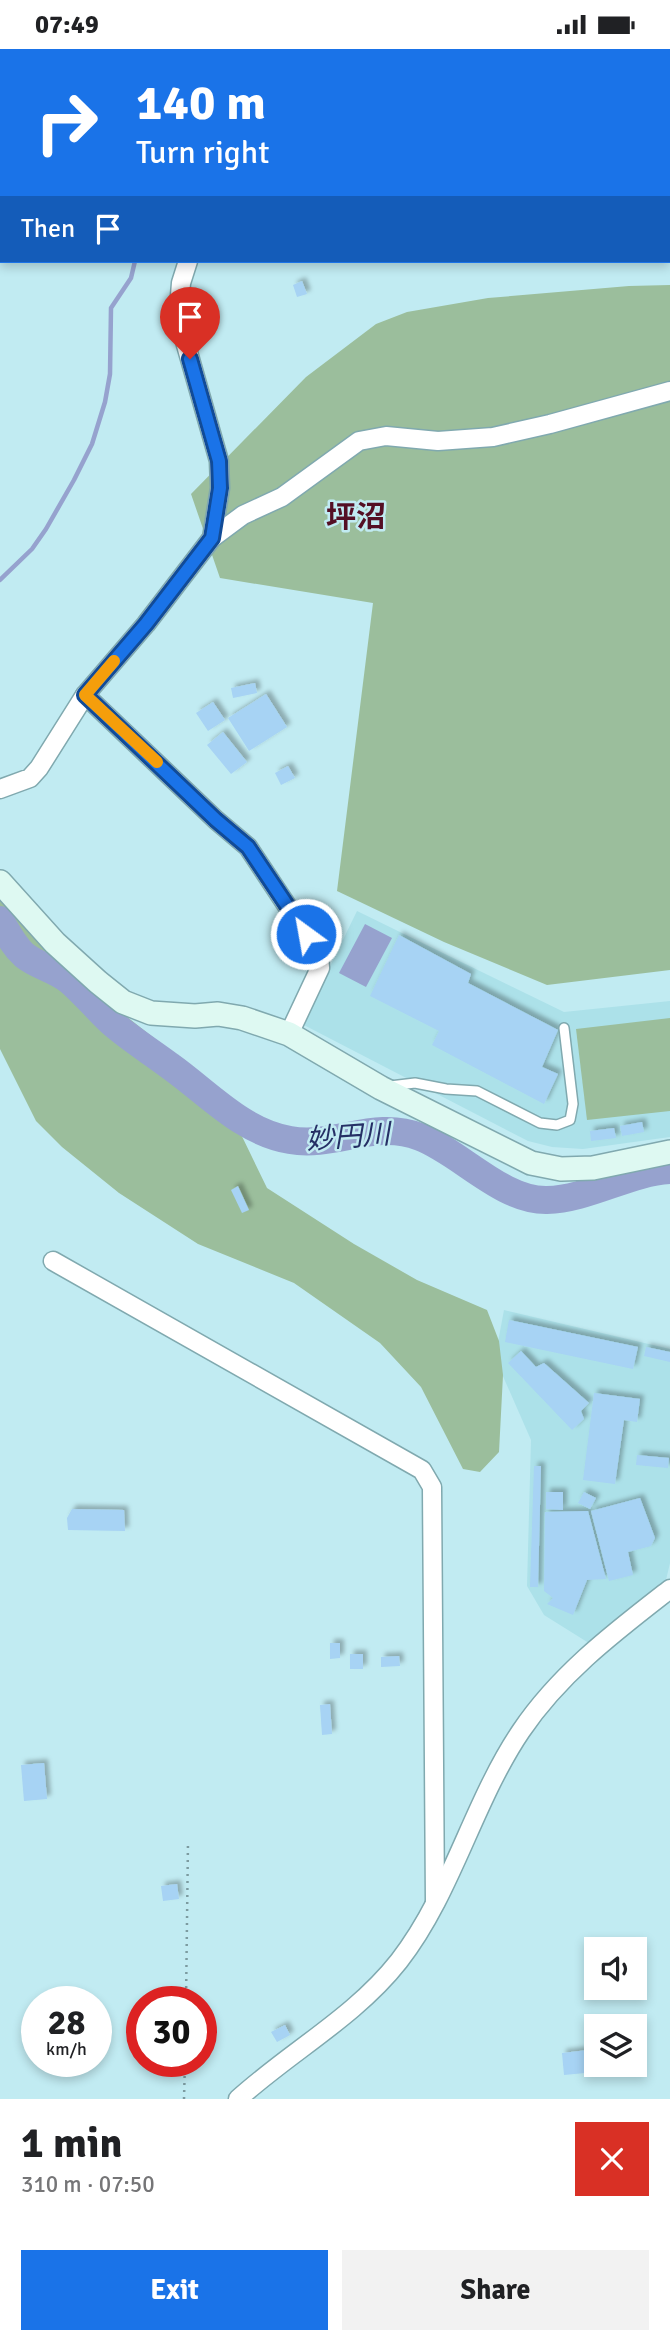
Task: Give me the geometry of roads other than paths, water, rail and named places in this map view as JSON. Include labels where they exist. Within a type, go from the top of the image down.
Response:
[{"type":"street","points":[[187,263],[181,283],[179,309],[219,461],[220,488],[212,538]]},
{"type":"street","points":[[0,789],[30,778],[39,768],[85,695],[146,624],[212,538],[243,515],[282,497],[359,441],[386,436],[438,441],[493,437],[670,391]]},
{"type":"street","points":[[85,695],[248,847],[319,954],[320,968],[289,1034]]},
{"type":"street","points":[[0,882],[55,943],[123,1002],[151,1013],[184,1016],[218,1013],[289,1034],[381,1087],[531,1163],[561,1169],[593,1168],[670,1152]]},
{"type":"street","points":[[53,1261],[422,1470],[432,1487],[435,1903]]},
{"type":"street","points":[[238,2099],[376,1988],[401,1959],[435,1903],[520,1731],[557,1686],[595,1647],[670,1589]]},
{"type":"lane","points":[[381,1087],[415,1083],[477,1091],[540,1123],[557,1125],[570,1120],[573,1104],[564,1028]]},
{"type":"waterway","points":[[0,580],[32,549],[46,529],[92,444],[105,402],[110,374],[111,308],[131,278],[135,263]]},
{"type":"waterway","name":"妙円川","points":[[0,920],[13,943],[24,955],[70,981],[118,1028],[226,1110],[256,1129],[273,1136],[307,1141],[371,1132],[403,1132],[435,1144],[514,1193],[547,1200],[562,1199],[640,1175],[670,1170]]},
{"type":"district","name":"坪沼","points":[[356,517]]}]
